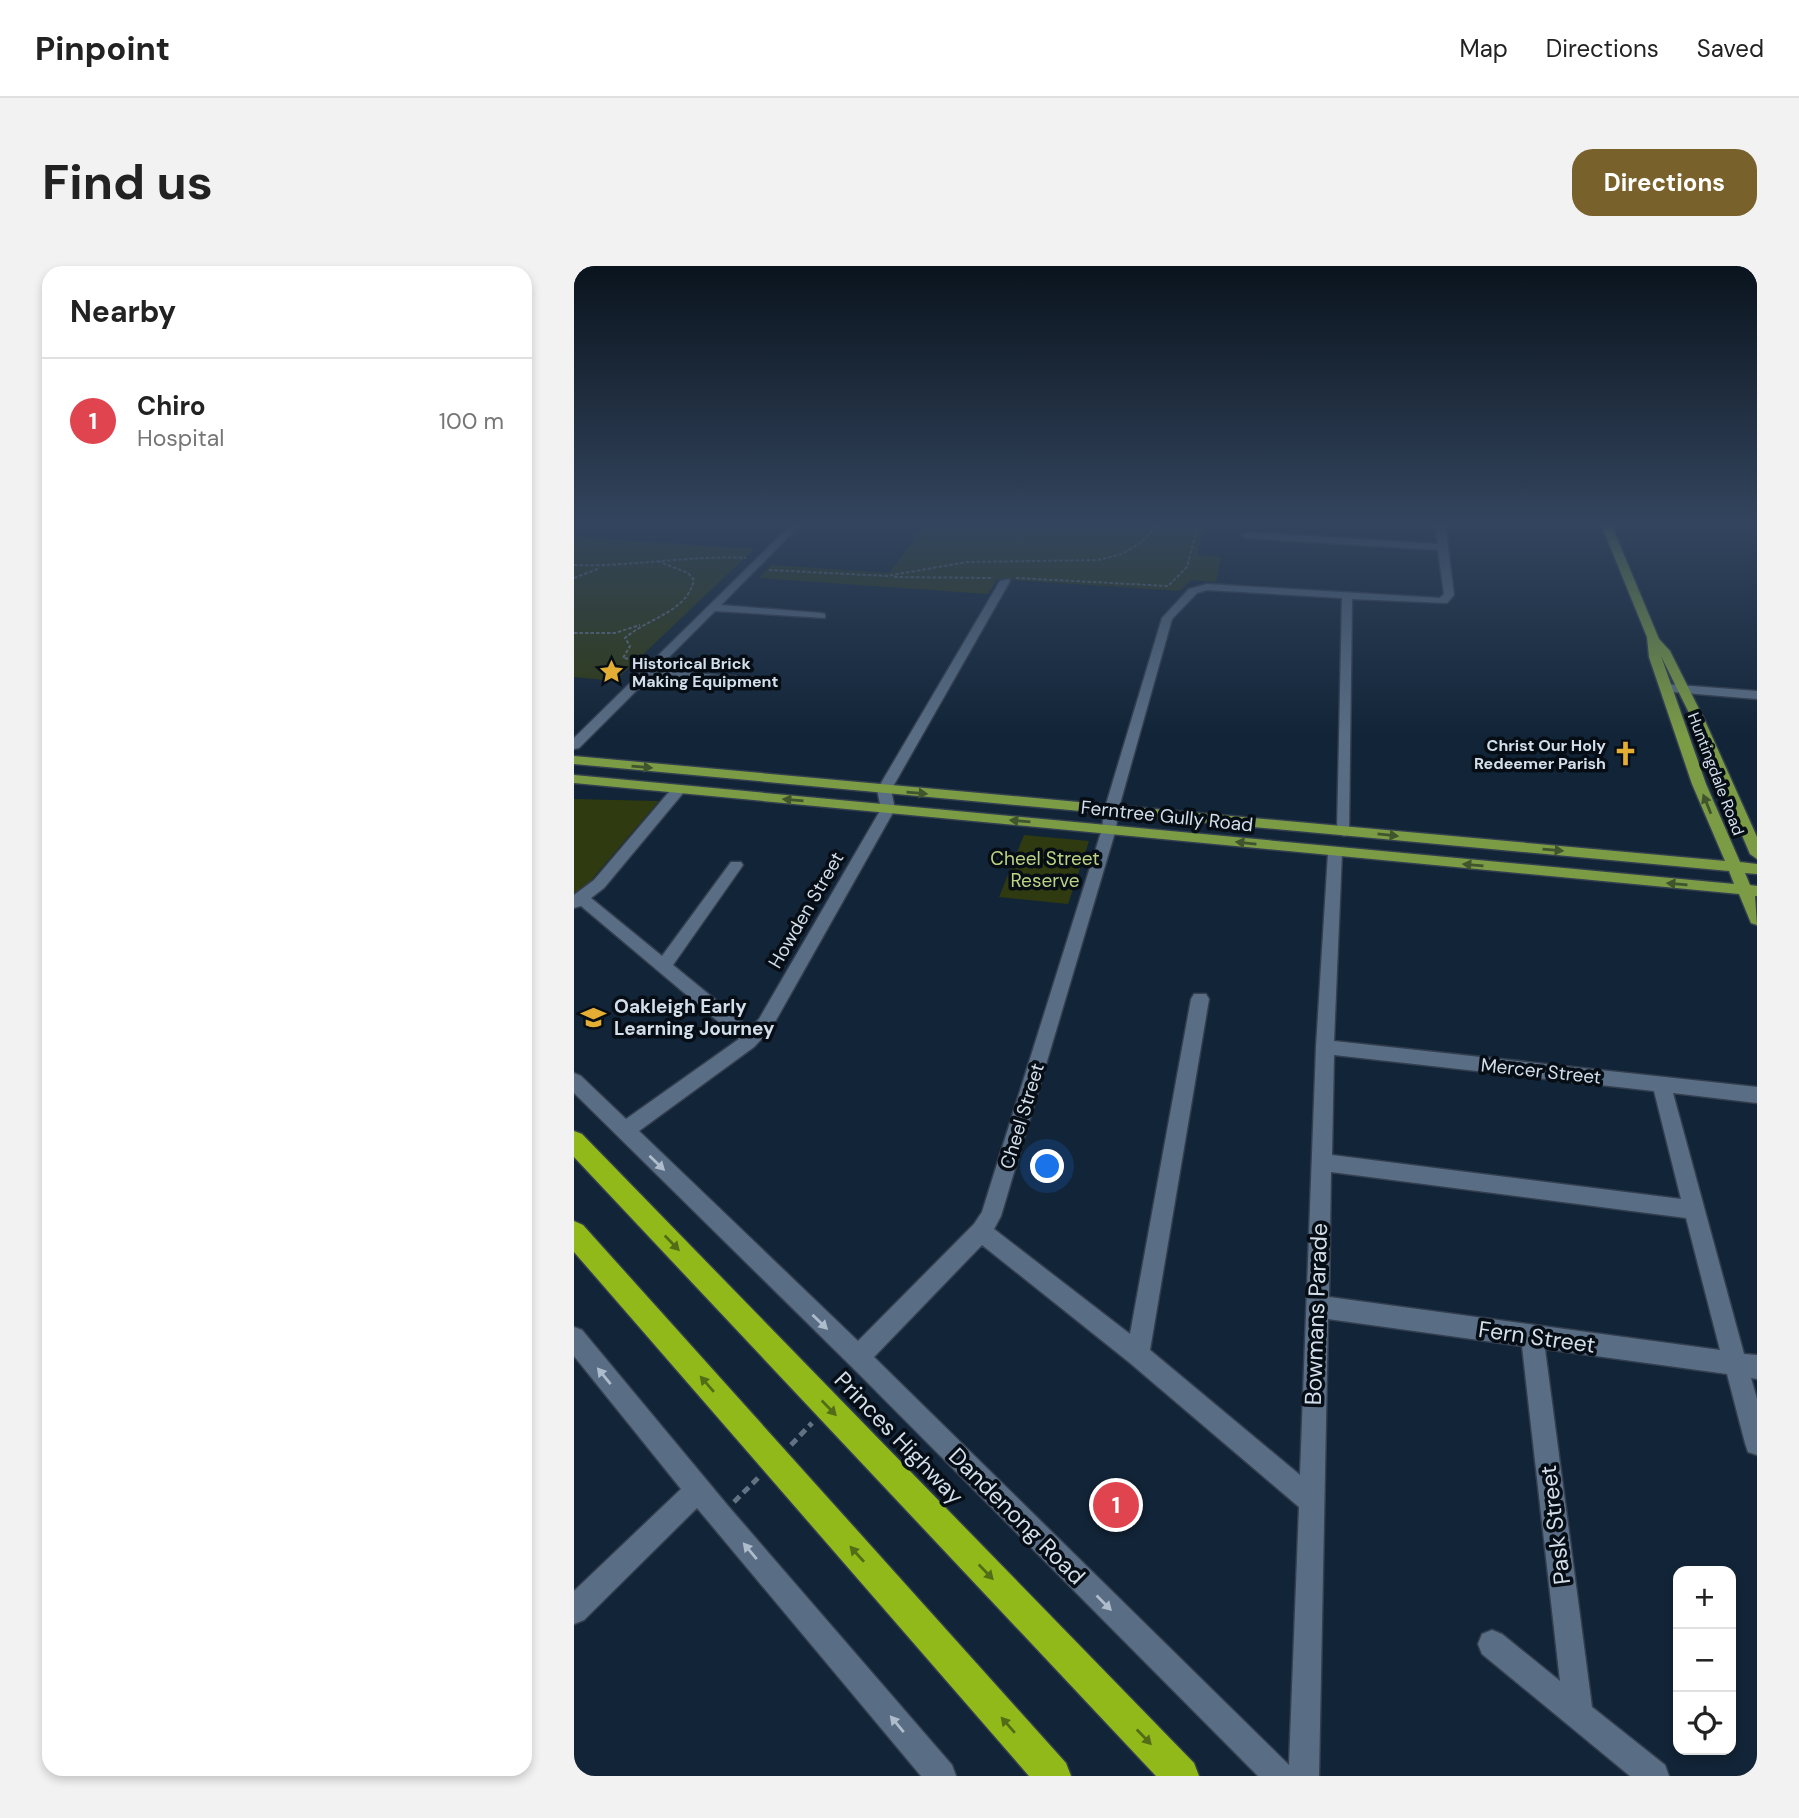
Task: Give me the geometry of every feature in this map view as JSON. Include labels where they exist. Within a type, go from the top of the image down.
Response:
[{"type":"highway","name":"Princes Highway","points":[[574,1141],[1181,1776]]},
{"type":"highway","points":[[574,1233],[1053,1776]]},
{"type":"main road","name":"Huntingdale Road","points":[[1635,594],[1653,637],[1664,651],[1683,689],[1757,854]]},
{"type":"main road","name":"Huntingdale Road","points":[[1653,637],[1655,657],[1699,784],[1734,867],[1751,891],[1757,919]]},
{"type":"main road","name":"Ferntree Gully Road","points":[[574,761],[884,790],[1335,853],[1751,891]]},
{"type":"main road","name":"Ferntree Gully Road","points":[[574,779],[888,809],[1344,831],[1757,869]]},
{"type":"street","points":[[574,745],[727,594]]},
{"type":"street","points":[[888,809],[884,790],[999,594]]},
{"type":"street","name":"Cheel Street","points":[[857,1358],[981,1231],[991,1216],[1110,820],[1167,618],[1191,594]]},
{"type":"street","name":"Cheel Street","points":[[1305,594],[1347,597]]},
{"type":"street","points":[[1344,831],[1347,597],[1443,601],[1449,594]]},
{"type":"street","points":[[713,608],[821,616]]},
{"type":"street","points":[[647,673],[755,682]]},
{"type":"street","points":[[1665,688],[1757,695]]},
{"type":"street","points":[[678,789],[599,884],[578,901],[662,964],[751,1039]]},
{"type":"street","name":"Howden Street","points":[[624,1131],[751,1039],[765,1024],[888,809]]},
{"type":"street","name":"Bowmans Parade","points":[[1304,1776],[1321,1162],[1335,853]]},
{"type":"street","points":[[662,964],[670,959],[736,865]]},
{"type":"street","points":[[1138,1354],[1200,999]]},
{"type":"street","name":"Mercer Street","points":[[1325,1047],[1757,1095]]},
{"type":"street","name":"Dandenong Road","points":[[574,1081],[1279,1776]]},
{"type":"street","points":[[1661,1084],[1694,1210],[1746,1366],[1757,1443]]},
{"type":"street","points":[[1321,1162],[1694,1210]]},
{"type":"street","points":[[981,1231],[1138,1354],[1311,1501]]},
{"type":"street","name":"Fern Street","points":[[1317,1307],[1746,1366]]},
{"type":"street","name":"Pask Street","points":[[1532,1336],[1578,1713]]},
{"type":"street","points":[[574,1338],[698,1490],[941,1776]]},
{"type":"street","points":[[574,1610],[698,1490]]},
{"type":"street","points":[[1492,1644],[1654,1776]]},
{"type":"path","points":[[574,633],[615,633],[676,609],[689,594]]},
{"type":"path","points":[[641,624],[625,638],[629,646],[623,658],[658,662]]},
{"type":"path","points":[[720,1516],[828,1407]]},
{"type":"green space","points":[[574,594],[706,594],[615,681],[574,677]]},
{"type":"green space","points":[[574,799],[659,801],[582,891],[574,896]]},
{"type":"green space","name":"Cheel Street Reserve","points":[[1024,835],[1089,841],[1068,904],[999,897]]},
{"type":"place","name":"Historical Brick Making Equipment","points":[[612,672]]},
{"type":"place","name":"Christ Our Holy Redeemer Parish","points":[[1626,754]]},
{"type":"place","name":"Oakleigh Early Learning Journey","points":[[594,1017]]},
{"type":"place","name":"Chiro","points":[[1116,1505]]}]
